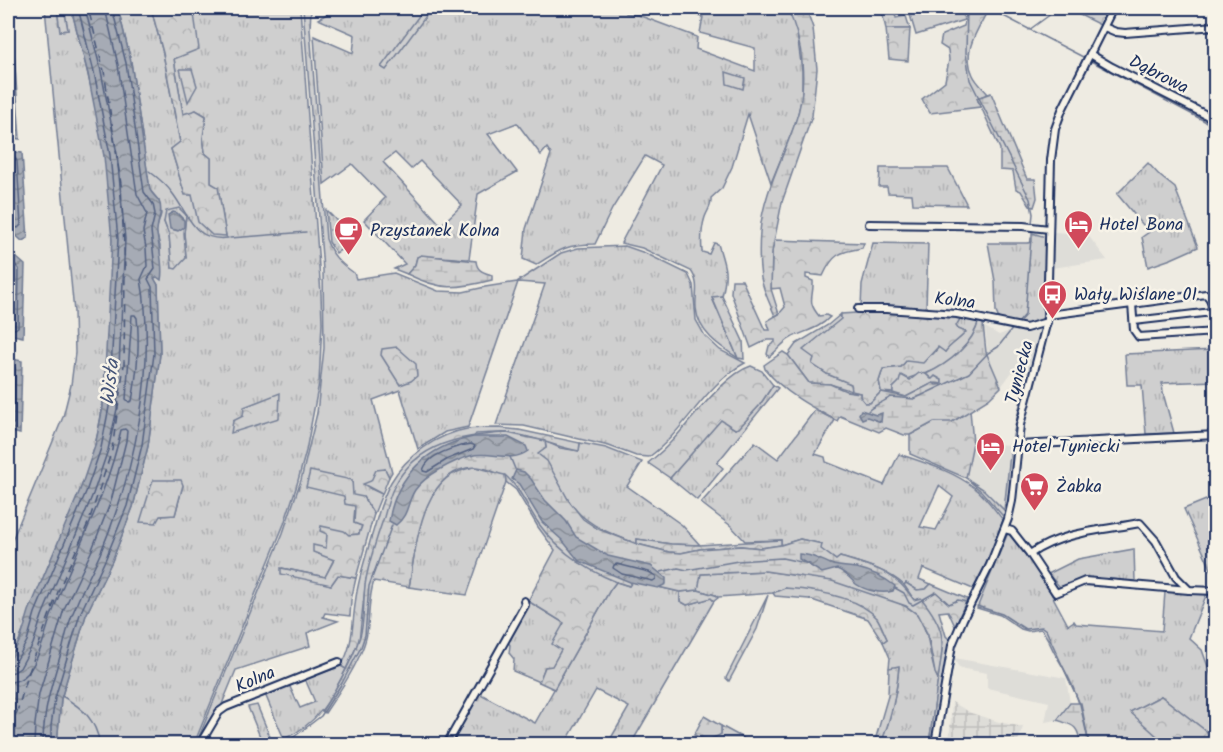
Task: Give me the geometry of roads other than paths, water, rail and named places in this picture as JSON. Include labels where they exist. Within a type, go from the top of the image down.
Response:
[{"type":"street","name":"Tyniecka","points":[[935,744],[952,645],[1005,528],[1014,492],[1024,405],[1048,315],[1052,160],[1055,129],[1062,110],[1113,8]]},
{"type":"street","points":[[1104,27],[1125,33],[1215,26]]},
{"type":"street","name":"Dąbrowa","points":[[1088,58],[1112,67],[1215,120]]},
{"type":"street","points":[[869,224],[1023,226],[1050,229]]},
{"type":"street","points":[[1048,315],[1203,294],[1208,295],[1214,315],[1134,321]]},
{"type":"street","points":[[1132,304],[1134,330],[1139,337],[1215,332]]},
{"type":"street","name":"Kolna","points":[[858,309],[957,314],[1026,328],[1047,322]]},
{"type":"street","points":[[1018,445],[1215,435]]},
{"type":"street","points":[[1030,554],[1048,543],[1065,537],[1140,523],[1156,541],[1176,577],[1189,590]]},
{"type":"street","points":[[1005,528],[1012,531],[1056,593],[1085,581],[1215,591]]},
{"type":"street","points":[[447,744],[525,605],[524,601]]},
{"type":"street","name":"Kolna","points":[[200,744],[219,712],[226,707],[339,662]]},
{"type":"water","points":[[8,8],[11,8],[20,139],[8,137]]},
{"type":"water","name":"Wisła","points":[[71,8],[118,8],[131,62],[150,190],[160,205],[157,234],[162,275],[161,280],[154,278],[158,285],[160,354],[148,446],[133,507],[112,561],[86,615],[61,699],[57,744],[8,744],[8,664],[21,638],[29,611],[80,490],[95,446],[103,407],[112,240],[104,156],[88,74]]},
{"type":"water","points":[[8,151],[22,153],[28,238],[22,241],[8,228]]},
{"type":"water","points":[[173,212],[184,220],[184,227],[178,231],[170,229],[168,215]]},
{"type":"water","points":[[8,250],[25,265],[23,337],[8,334]]},
{"type":"water","points":[[8,358],[22,361],[20,434],[8,431]]},
{"type":"water","points":[[861,410],[876,415],[882,413],[881,422],[867,417],[862,419],[859,414]]},
{"type":"water","points":[[473,437],[508,437],[526,446],[528,451],[521,455],[507,457],[470,456],[448,465],[420,484],[412,495],[404,516],[396,525],[389,521],[399,490],[417,465],[442,447]]},
{"type":"water","points":[[516,470],[524,472],[531,479],[545,500],[566,521],[576,537],[608,556],[651,566],[666,578],[666,584],[658,588],[630,582],[579,561],[562,540],[542,522],[519,484],[512,479]]},
{"type":"water","points":[[799,554],[813,556],[834,565],[867,571],[895,586],[893,591],[889,592],[869,590],[856,584],[845,573],[837,569],[822,573],[799,559]]},
{"type":"waterway","points":[[907,8],[908,13]]},
{"type":"waterway","points":[[967,8],[966,53],[970,80],[1030,199],[1032,223]]},
{"type":"waterway","points":[[988,8],[1085,58]]},
{"type":"waterway","points":[[1029,30],[1051,14],[1070,8]]},
{"type":"waterway","points":[[1089,60],[1216,127]]},
{"type":"waterway","points":[[149,171],[171,191],[200,232],[207,236],[228,238]]},
{"type":"waterway","points":[[330,230],[343,229]]},
{"type":"waterway","points":[[230,238],[306,232]]},
{"type":"waterway","points":[[1018,323],[1025,315],[1031,238]]},
{"type":"waterway","points":[[868,411],[890,397],[914,399],[969,373],[988,353],[998,347],[1013,328]]},
{"type":"waterway","points":[[510,457],[515,469]]},
{"type":"waterway","points":[[285,744],[321,716],[361,647],[365,635],[369,586],[392,525]]},
{"type":"waterway","points":[[661,572],[738,561],[782,558],[810,564]]},
{"type":"waterway","points":[[895,588],[904,593],[909,603],[913,605],[936,592],[949,604],[958,600],[966,602]]},
{"type":"waterway","points":[[977,606],[1002,614],[1025,629],[1042,627],[1046,630],[1080,704],[1089,744]]},
{"type":"waterway","points":[[62,696],[77,705],[92,721],[100,744]]},
{"type":"place","name":"Hotel Bona","points":[[1078,250]]},
{"type":"place","name":"Przystanek Kolna","points":[[349,256]]},
{"type":"place","name":"Wały Wiślane 01","points":[[1053,320]]},
{"type":"place","name":"Hotel Tyniecki","points":[[991,472]]},
{"type":"place","name":"Żabka","points":[[1035,512]]}]
